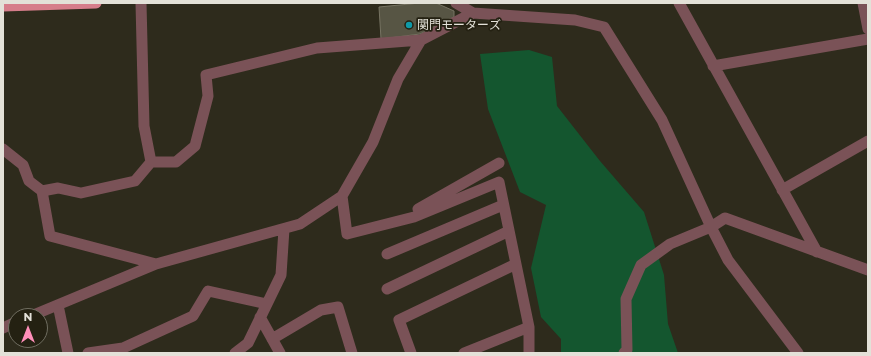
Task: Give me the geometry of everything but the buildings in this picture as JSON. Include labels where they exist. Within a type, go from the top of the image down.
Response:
[{"type":"highway","points":[[3,6],[96,3]]},
{"type":"street","points":[[141,3],[144,126],[152,162]]},
{"type":"street","points":[[456,3],[473,13],[575,20],[604,27],[662,120],[711,227],[728,260],[798,353]]},
{"type":"street","points":[[679,3],[817,252]]},
{"type":"street","points":[[863,3],[868,29]]},
{"type":"street","points":[[42,191],[58,188],[82,193],[135,181],[152,162],[176,162],[195,146],[208,96],[206,75],[317,48],[421,40],[473,13]]},
{"type":"street","points":[[713,66],[868,39]]},
{"type":"street","points":[[48,309],[156,264],[300,224],[342,196],[373,142],[398,79],[421,40]]},
{"type":"street","points":[[782,190],[868,141]]},
{"type":"street","points":[[3,149],[23,165],[29,180],[42,191],[50,236],[156,264]]},
{"type":"street","points":[[397,221],[500,163]]},
{"type":"street","points":[[342,196],[347,234],[414,217],[499,182],[529,327],[529,353]]},
{"type":"street","points":[[387,254],[503,205]]},
{"type":"street","points":[[624,353],[627,350],[626,299],[641,265],[670,244],[711,227],[724,218],[868,270]]},
{"type":"street","points":[[235,353],[248,343],[281,275],[284,229]]},
{"type":"street","points":[[387,289],[509,231]]},
{"type":"street","points":[[411,353],[399,320],[516,264]]},
{"type":"street","points":[[88,353],[123,348],[193,316],[208,291],[267,304]]},
{"type":"street","points":[[58,305],[68,353]]},
{"type":"street","points":[[272,339],[322,310],[338,307],[352,353]]},
{"type":"street","points":[[260,317],[280,353]]},
{"type":"street","points":[[464,353],[529,327]]},
{"type":"green space","points":[[529,50],[552,57],[557,106],[600,161],[644,212],[664,275],[668,324],[678,353],[561,353],[561,339],[541,317],[531,268],[546,205],[520,192],[488,109],[480,54]]},
{"type":"place","name":"関門モーターズ","points":[[409,25]]}]
